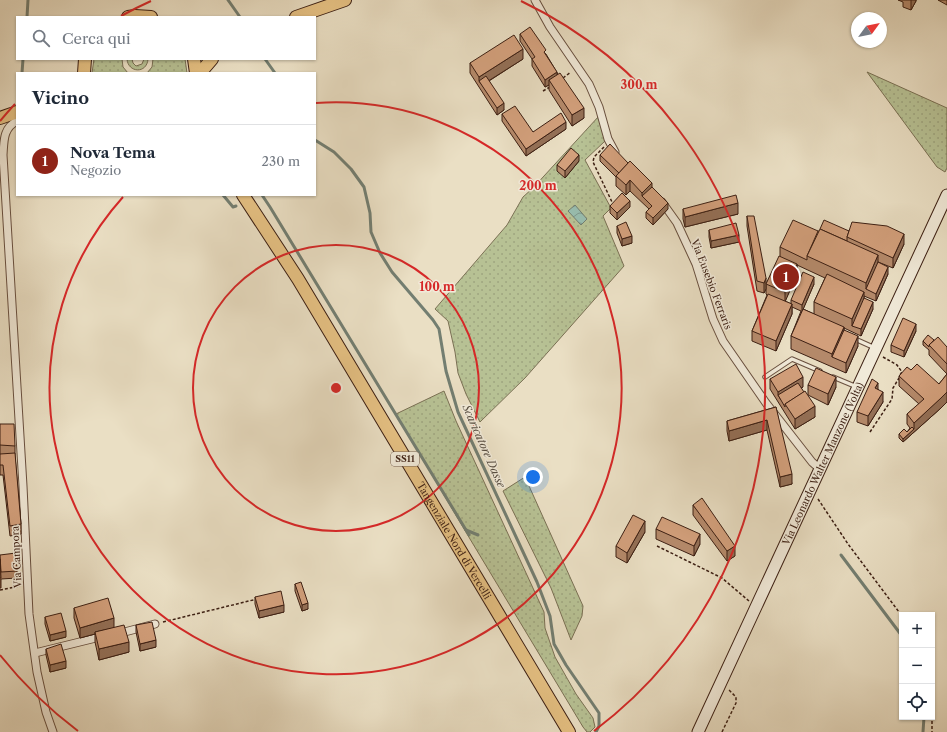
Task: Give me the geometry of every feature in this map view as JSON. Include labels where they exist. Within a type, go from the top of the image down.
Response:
[{"type":"main road","points":[[299,16],[345,0]]},
{"type":"main road","points":[[194,60],[196,72]]},
{"type":"main road","points":[[201,72],[211,60]]},
{"type":"main road","points":[[0,118],[16,112]]},
{"type":"main road","name":"Via Leonardo Walter Manzone (Volta)","points":[[698,732],[947,195]]},
{"type":"main road","name":"Tangenziale Nord di Vercelli","points":[[244,196],[298,279],[566,730]]},
{"type":"street","points":[[535,0],[550,27],[589,84],[599,107],[610,142],[619,159]]},
{"type":"street","name":"Via Campora","points":[[16,122],[8,127],[4,137],[3,155],[29,614],[45,705],[53,732]]},
{"type":"street","name":"Via Eusebio Ferraris","points":[[659,199],[665,204],[677,223],[696,264],[713,319],[723,341],[766,403],[812,462],[820,469]]},
{"type":"street","points":[[35,653],[155,624]]},
{"type":"lane","points":[[854,339],[875,350]]},
{"type":"lane","points":[[765,377],[792,359],[821,372]]},
{"type":"lane","points":[[829,375],[858,388]]},
{"type":"path","points":[[561,79],[578,68]]},
{"type":"path","points":[[543,91],[555,83]]},
{"type":"path","points":[[610,142],[594,158],[593,162],[612,202]]},
{"type":"path","points":[[870,432],[892,399],[893,388],[902,372],[897,364],[875,350]]},
{"type":"path","points":[[811,489],[848,544],[899,612]]},
{"type":"path","points":[[656,546],[722,578],[756,607]]},
{"type":"path","points":[[0,590],[28,585]]},
{"type":"path","points":[[155,624],[259,598]]},
{"type":"path","points":[[720,686],[729,690],[736,697],[736,703],[722,732]]},
{"type":"path","points":[[932,720],[932,732]]},
{"type":"shaded area","points":[[94,60],[122,60],[123,67],[127,72],[92,72]]},
{"type":"shaded area","points":[[127,60],[132,60],[136,66],[142,64],[144,60],[148,60],[147,64],[138,70],[134,69],[128,64]]},
{"type":"shaded area","points":[[153,60],[185,60],[187,72],[148,72],[152,67]]},
{"type":"shaded area","points":[[867,72],[947,108],[947,168],[945,172],[937,167]]},
{"type":"shaded area","points":[[599,116],[605,141],[585,160],[611,208],[603,216],[624,266],[525,378],[480,422],[466,394],[458,373],[448,321],[435,309],[507,225],[523,197]]},
{"type":"shaded area","points":[[444,391],[456,421],[544,612],[545,628],[555,657],[576,694],[593,718],[595,727],[590,732],[587,732],[583,727],[396,414]]},
{"type":"shaded area","points":[[525,477],[583,606],[582,616],[571,640],[551,588],[503,491]]},
{"type":"water","points":[[575,205],[587,219],[581,225],[568,211]]},
{"type":"building","points":[[530,27],[546,50],[544,52],[557,72],[545,80],[532,59],[535,57],[520,34]]},
{"type":"building","points":[[514,35],[523,49],[479,77],[470,63]]},
{"type":"building","points":[[560,73],[584,108],[572,115],[549,80]]},
{"type":"building","points":[[486,76],[504,103],[497,108],[479,81]]},
{"type":"building","points":[[515,106],[533,132],[561,113],[566,122],[526,149],[502,114]]},
{"type":"building","points":[[610,144],[628,163],[619,173],[600,155]]},
{"type":"building","points":[[571,148],[579,155],[565,171],[557,165]]},
{"type":"building","points":[[630,161],[652,183],[642,193],[630,180],[626,185],[616,176]]},
{"type":"building","points":[[652,187],[668,203],[653,218],[646,212],[652,206],[642,196]]},
{"type":"building","points":[[622,193],[630,201],[617,213],[610,206]]},
{"type":"building","points":[[736,195],[738,203],[685,217],[683,209]]},
{"type":"building","points":[[747,216],[754,216],[766,278],[764,283],[757,281]]},
{"type":"building","points":[[793,220],[818,231],[807,256],[807,260],[780,247]]},
{"type":"building","points":[[824,220],[849,231],[847,241],[820,229]]},
{"type":"building","points":[[626,222],[632,236],[622,239],[617,226]]},
{"type":"building","points":[[852,222],[887,226],[904,234],[893,258],[847,237]]},
{"type":"building","points":[[736,223],[739,235],[711,241],[709,230]]},
{"type":"building","points":[[820,229],[878,255],[866,283],[807,256]]},
{"type":"building","points":[[779,256],[797,264],[785,292],[766,284]]},
{"type":"building","points":[[878,262],[888,267],[876,294],[866,289]]},
{"type":"building","points":[[803,272],[814,277],[802,305],[791,300]]},
{"type":"building","points":[[827,274],[864,292],[852,319],[814,302]]},
{"type":"building","points":[[768,294],[792,304],[776,341],[752,331]]},
{"type":"building","points":[[864,298],[873,302],[861,329],[852,326]]},
{"type":"building","points":[[803,309],[844,327],[832,354],[791,336]]},
{"type":"building","points":[[903,318],[916,324],[904,351],[891,345]]},
{"type":"building","points":[[844,330],[858,336],[846,363],[832,357]]},
{"type":"building","points":[[928,335],[934,340],[929,347],[923,341]]},
{"type":"building","points":[[938,337],[947,347],[947,364],[929,345]]},
{"type":"building","points":[[796,364],[803,377],[778,392],[770,379]]},
{"type":"building","points":[[917,364],[939,384],[947,374],[947,392],[914,423],[907,414],[924,399],[899,376],[907,367],[911,370]]},
{"type":"building","points":[[816,368],[836,377],[828,394],[808,385]]},
{"type":"building","points":[[872,379],[878,383],[875,388],[883,392],[868,416],[857,412]]},
{"type":"building","points":[[798,383],[804,392],[785,404],[785,407],[778,395]]},
{"type":"building","points":[[805,391],[815,406],[795,419],[785,404]]},
{"type":"building","points":[[776,407],[792,474],[780,477],[767,420],[729,431],[727,421]]},
{"type":"building","points":[[0,424],[14,424],[15,446],[0,445]]},
{"type":"building","points":[[912,427],[914,429],[903,439],[899,434],[904,429],[907,432]]},
{"type":"building","points":[[15,453],[21,524],[10,526],[3,465],[0,465],[0,454]]},
{"type":"building","points":[[702,498],[735,546],[727,551],[693,505]]},
{"type":"building","points":[[633,515],[645,521],[627,553],[616,546]]},
{"type":"building","points":[[662,517],[700,534],[694,546],[656,529]]},
{"type":"building","points":[[16,553],[17,571],[1,572],[0,555]]},
{"type":"building","points":[[301,582],[308,603],[302,605],[295,584]]},
{"type":"building","points":[[281,591],[284,605],[259,611],[255,597]]},
{"type":"building","points":[[108,598],[114,618],[80,628],[74,608]]},
{"type":"building","points":[[61,613],[66,631],[50,635],[45,617]]},
{"type":"building","points":[[152,622],[156,640],[140,644],[136,625]]},
{"type":"building","points":[[124,625],[129,642],[99,649],[95,632]]},
{"type":"building","points":[[61,644],[66,661],[50,665],[46,649]]},
{"type":"waterway","points":[[27,16],[28,0]]},
{"type":"waterway","name":"Scaricatore Dasse","points":[[228,0],[239,16]]},
{"type":"waterway","points":[[22,72],[23,60]]},
{"type":"waterway","name":"Scaricatore Dasse","points":[[266,60],[274,72]]},
{"type":"waterway","name":"Scaricatore Dasse","points":[[316,141],[334,152],[351,169],[364,187],[370,213],[371,232],[380,253],[392,272],[439,329],[446,371],[458,412],[537,582],[550,616],[554,644],[566,665],[599,713],[599,726],[596,732]]},
{"type":"waterway","points":[[224,196],[233,207],[236,206]]},
{"type":"waterway","points":[[263,196],[469,535]]},
{"type":"waterway","points":[[466,530],[478,535]]},
{"type":"waterway","points":[[841,555],[899,632]]},
{"type":"waterway","points":[[923,732],[924,720]]},
{"type":"place","name":"Nova Tema","points":[[786,277]]}]
